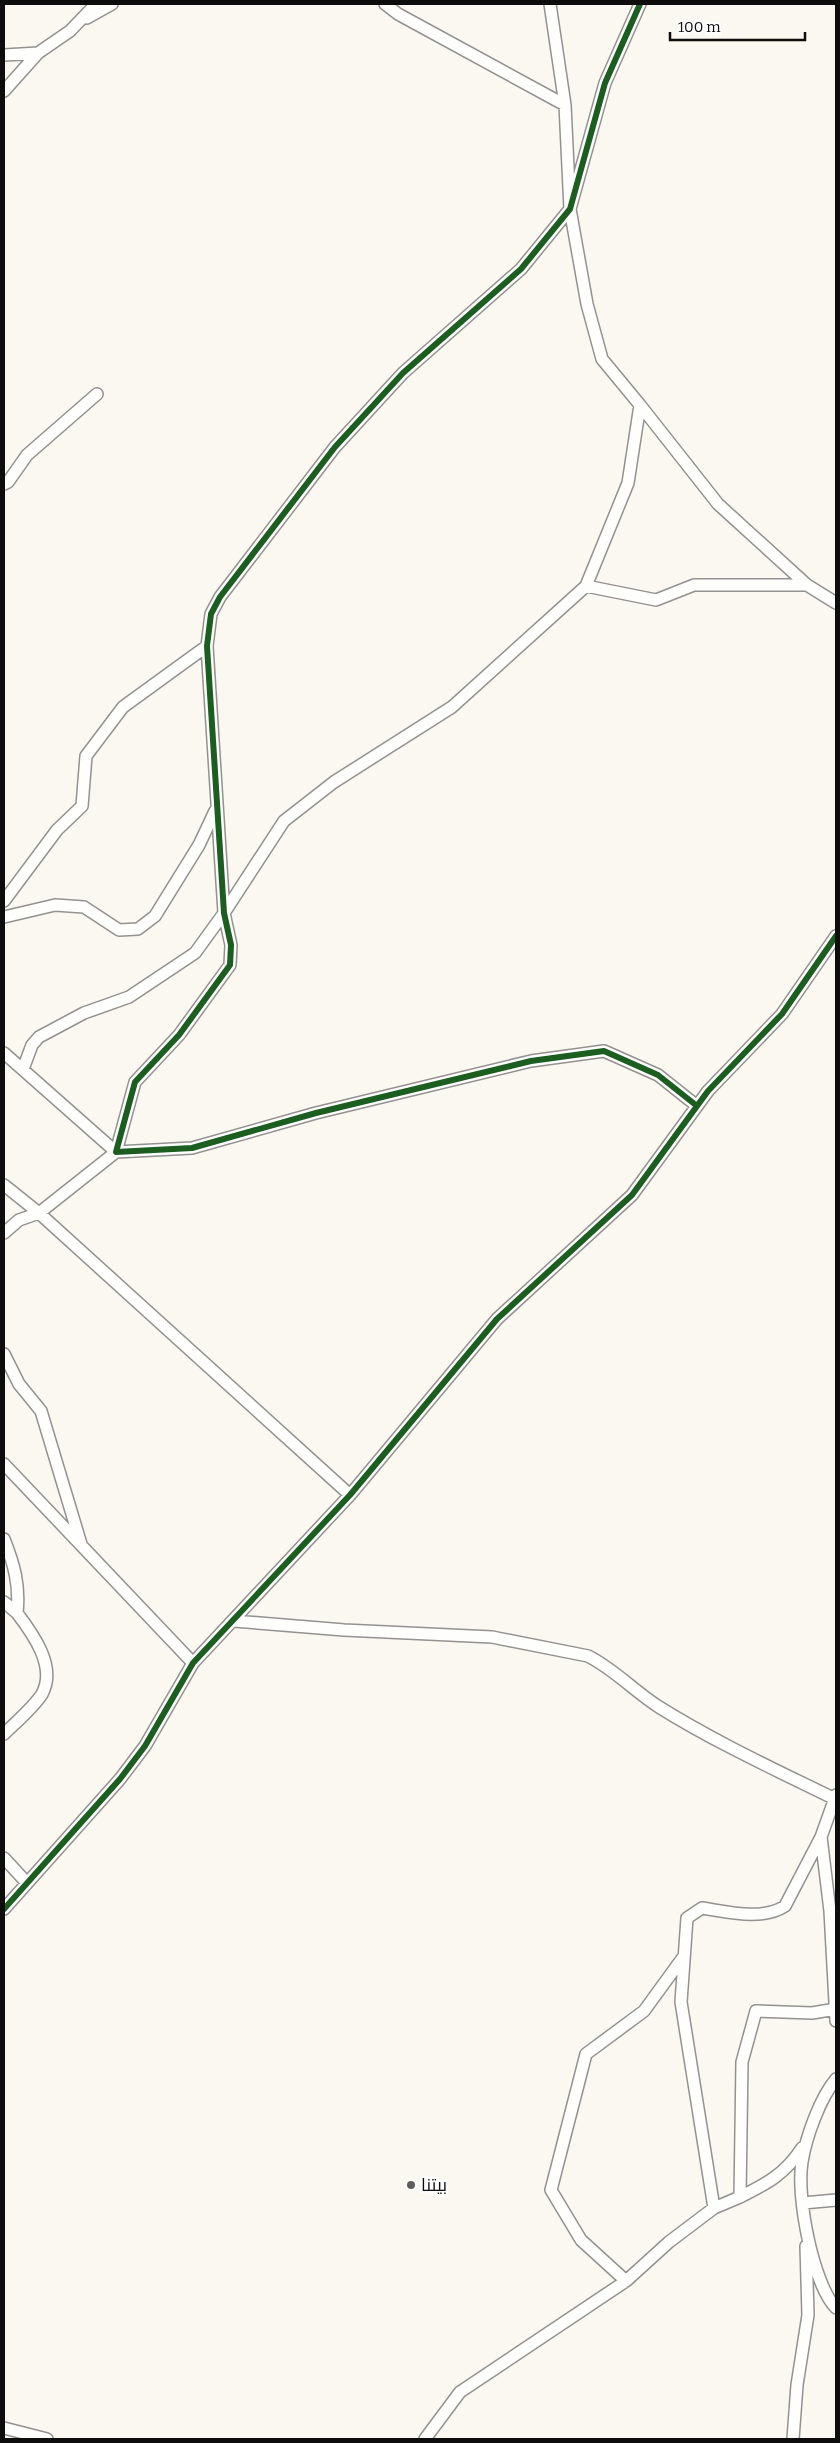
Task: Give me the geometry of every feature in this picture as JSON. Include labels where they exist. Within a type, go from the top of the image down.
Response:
[{"type":"street","points":[[74,26],[96,4]]},
{"type":"street","points":[[4,91],[38,53],[74,26],[112,4]]},
{"type":"street","points":[[385,4],[398,14],[564,105]]},
{"type":"street","points":[[550,4],[564,105],[570,209],[588,304],[602,359],[718,504],[807,585],[834,600]]},
{"type":"street","points":[[116,1152],[135,1082],[179,1035],[230,965],[232,945],[224,913],[216,809],[212,698],[207,646],[211,614],[220,597],[335,447],[403,373],[521,269],[570,209],[605,83],[640,4]]},
{"type":"street","points":[[4,55],[38,53]]},
{"type":"street","points":[[4,484],[8,482],[27,455],[97,394]]},
{"type":"street","points":[[23,1069],[32,1045],[39,1038],[84,1013],[129,997],[195,953],[224,913],[284,821],[334,782],[452,707],[586,586],[628,483],[640,406]]},
{"type":"street","points":[[586,586],[656,600],[694,585],[807,585]]},
{"type":"street","points":[[4,901],[57,830],[82,806],[86,756],[123,707],[207,646]]},
{"type":"street","points":[[4,917],[55,904],[84,907],[119,930],[138,929],[155,916],[199,845],[216,809]]},
{"type":"street","points":[[4,1909],[26,1882],[120,1779],[145,1746],[193,1663],[350,1495],[498,1319],[632,1194],[715,1084],[782,1014],[836,936]]},
{"type":"street","points":[[4,1233],[19,1220],[39,1213],[116,1152],[192,1148],[316,1114],[532,1062],[604,1050],[658,1075],[697,1106]]},
{"type":"street","points":[[4,1053],[116,1152]]},
{"type":"street","points":[[4,1186],[39,1213],[350,1495]]},
{"type":"street","points":[[4,1354],[19,1384],[41,1411],[81,1545]]},
{"type":"street","points":[[4,1464],[193,1663]]},
{"type":"street","points":[[4,1539],[15,1567],[18,1597],[17,1613]]},
{"type":"street","points":[[4,1602],[17,1613],[37,1639],[47,1678],[42,1695],[4,1734]]},
{"type":"street","points":[[234,1621],[353,1631],[492,1637],[588,1656],[601,1663],[660,1708],[759,1762],[836,1797],[821,1837],[785,1906],[764,1915],[702,1908],[686,1918],[681,2002],[714,2208]]},
{"type":"street","points":[[821,1837],[830,1911],[836,2021]]},
{"type":"street","points":[[4,1858],[26,1882]]},
{"type":"street","points":[[626,2281],[581,2240],[551,2190],[586,2054],[644,2011],[684,1955]]},
{"type":"street","points":[[740,2197],[742,2062],[756,2011],[812,2013],[836,2009]]},
{"type":"street","points":[[793,2439],[797,2385],[808,2315],[806,2234],[801,2165],[807,2141],[826,2091],[836,2079]]},
{"type":"street","points":[[425,2439],[460,2392],[626,2281],[669,2242],[714,2208],[762,2186],[790,2166],[807,2141]]},
{"type":"street","points":[[803,2203],[836,2200]]},
{"type":"street","points":[[806,2234],[822,2285],[836,2308]]},
{"type":"street","points":[[4,2428],[47,2439]]},
{"type":"cycle path","points":[[640,4],[605,83],[570,209],[521,269],[403,373],[335,447],[220,597],[211,614],[207,646],[224,913],[231,945],[230,965],[179,1035],[135,1082],[116,1152],[192,1148],[316,1113],[531,1061],[604,1051],[658,1075],[697,1106]]},
{"type":"cycle path","points":[[4,1909],[120,1779],[145,1746],[193,1663],[350,1495],[497,1319],[632,1195],[708,1091],[782,1014],[836,936]]},
{"type":"place","name":"بيتنا","points":[[411,2185]]}]
